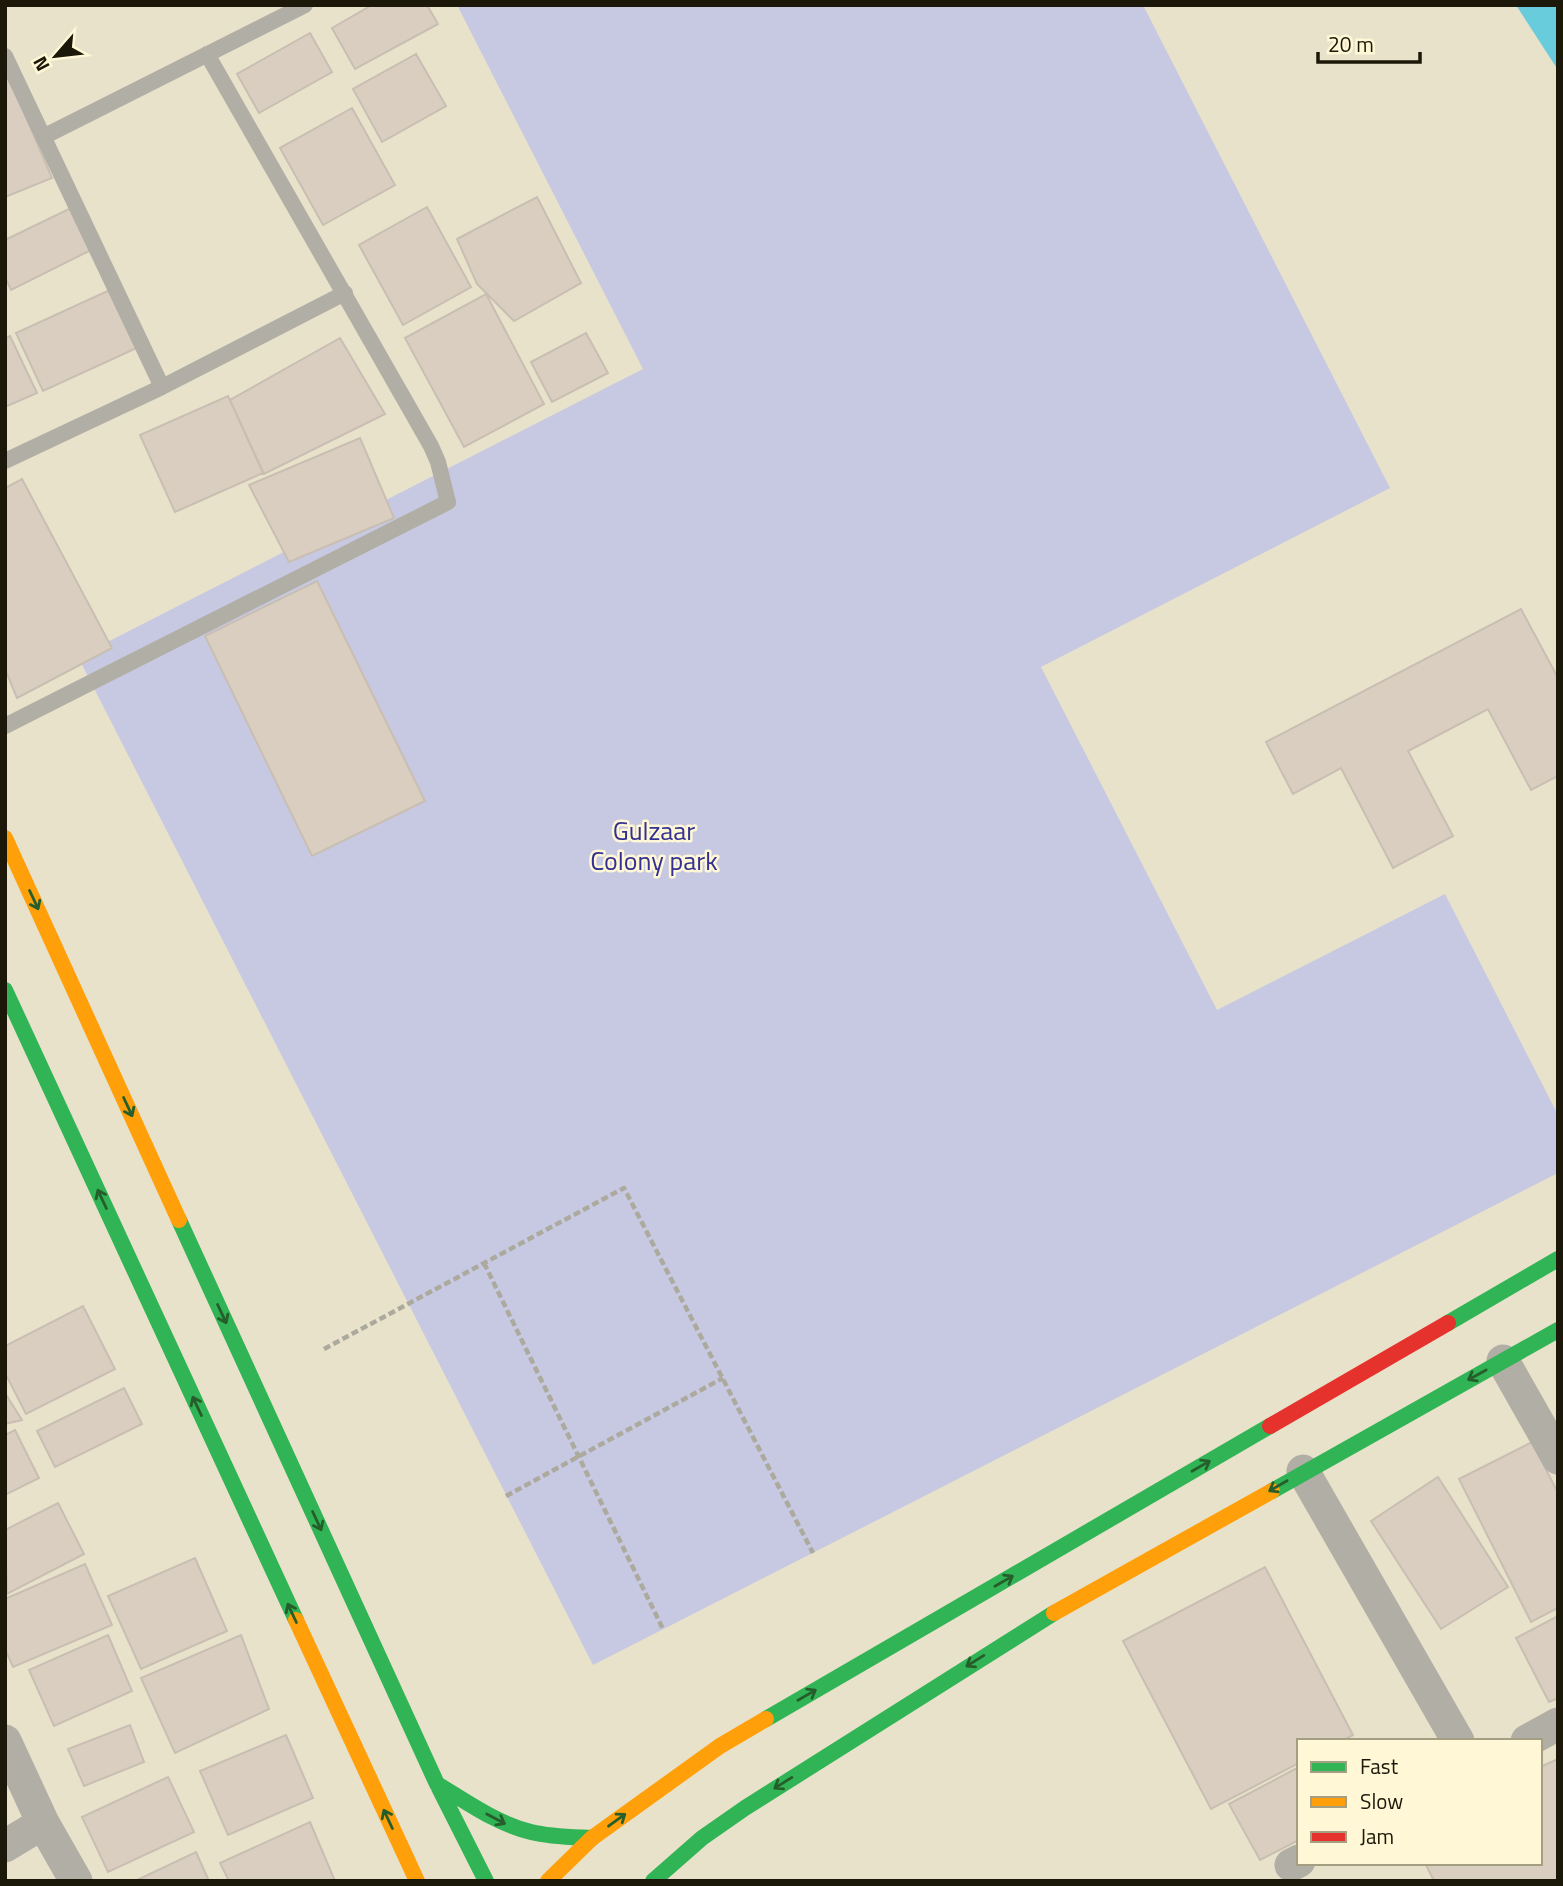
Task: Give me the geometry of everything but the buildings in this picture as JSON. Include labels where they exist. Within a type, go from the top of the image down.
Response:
[{"type":"street","points":[[5,838],[436,1784],[486,1881]]},
{"type":"street","points":[[5,990],[417,1881]]},
{"type":"street","points":[[548,1881],[593,1838],[720,1746],[1558,1259]]},
{"type":"street","points":[[653,1881],[702,1838],[745,1808],[1025,1630],[1303,1471],[1558,1330]]},
{"type":"street","points":[[1503,1361],[1558,1458]]},
{"type":"street","points":[[1303,1471],[1457,1739]]},
{"type":"street","points":[[1531,1739],[1558,1724]]},
{"type":"street","points":[[5,1741],[43,1823],[76,1881]]},
{"type":"street","points":[[436,1784],[519,1829],[544,1835],[593,1838]]},
{"type":"street","points":[[5,1846],[43,1823]]},
{"type":"lane","points":[[43,137],[305,5]]},
{"type":"lane","points":[[5,726],[448,502],[439,462],[431,446],[206,54]]},
{"type":"lane","points":[[5,57],[162,387]]},
{"type":"lane","points":[[5,461],[162,387],[345,293]]},
{"type":"path","points":[[324,1349],[624,1188],[813,1553]]},
{"type":"path","points":[[484,1263],[663,1629]]},
{"type":"path","points":[[506,1496],[723,1378]]},
{"type":"green space","name":"Gulzaar Colony park","points":[[457,5],[1143,5],[1390,488],[1041,667],[1217,1010],[1445,894],[1558,1115],[1558,1173],[593,1665],[78,657],[643,369]]},
{"type":"water","points":[[1516,5],[1558,5],[1558,70]]},
{"type":"traffic: fast","points":[[5,990],[296,1620]]},
{"type":"traffic: fast","points":[[179,1220],[437,1784],[486,1881]]},
{"type":"traffic: fast","points":[[1448,1323],[1558,1259]]},
{"type":"traffic: fast","points":[[1272,1491],[1558,1330]]},
{"type":"traffic: fast","points":[[766,1719],[1270,1426]]},
{"type":"traffic: fast","points":[[653,1881],[702,1838],[745,1808],[1054,1613]]},
{"type":"traffic: fast","points":[[437,1784],[506,1824],[546,1835],[592,1838]]},
{"type":"traffic: slow","points":[[5,838],[179,1220]]},
{"type":"traffic: slow","points":[[1054,1613],[1272,1491]]},
{"type":"traffic: slow","points":[[296,1620],[417,1881]]},
{"type":"traffic: slow","points":[[548,1881],[592,1838],[720,1746],[766,1719]]},
{"type":"traffic: jam","points":[[1270,1426],[1448,1323]]}]
